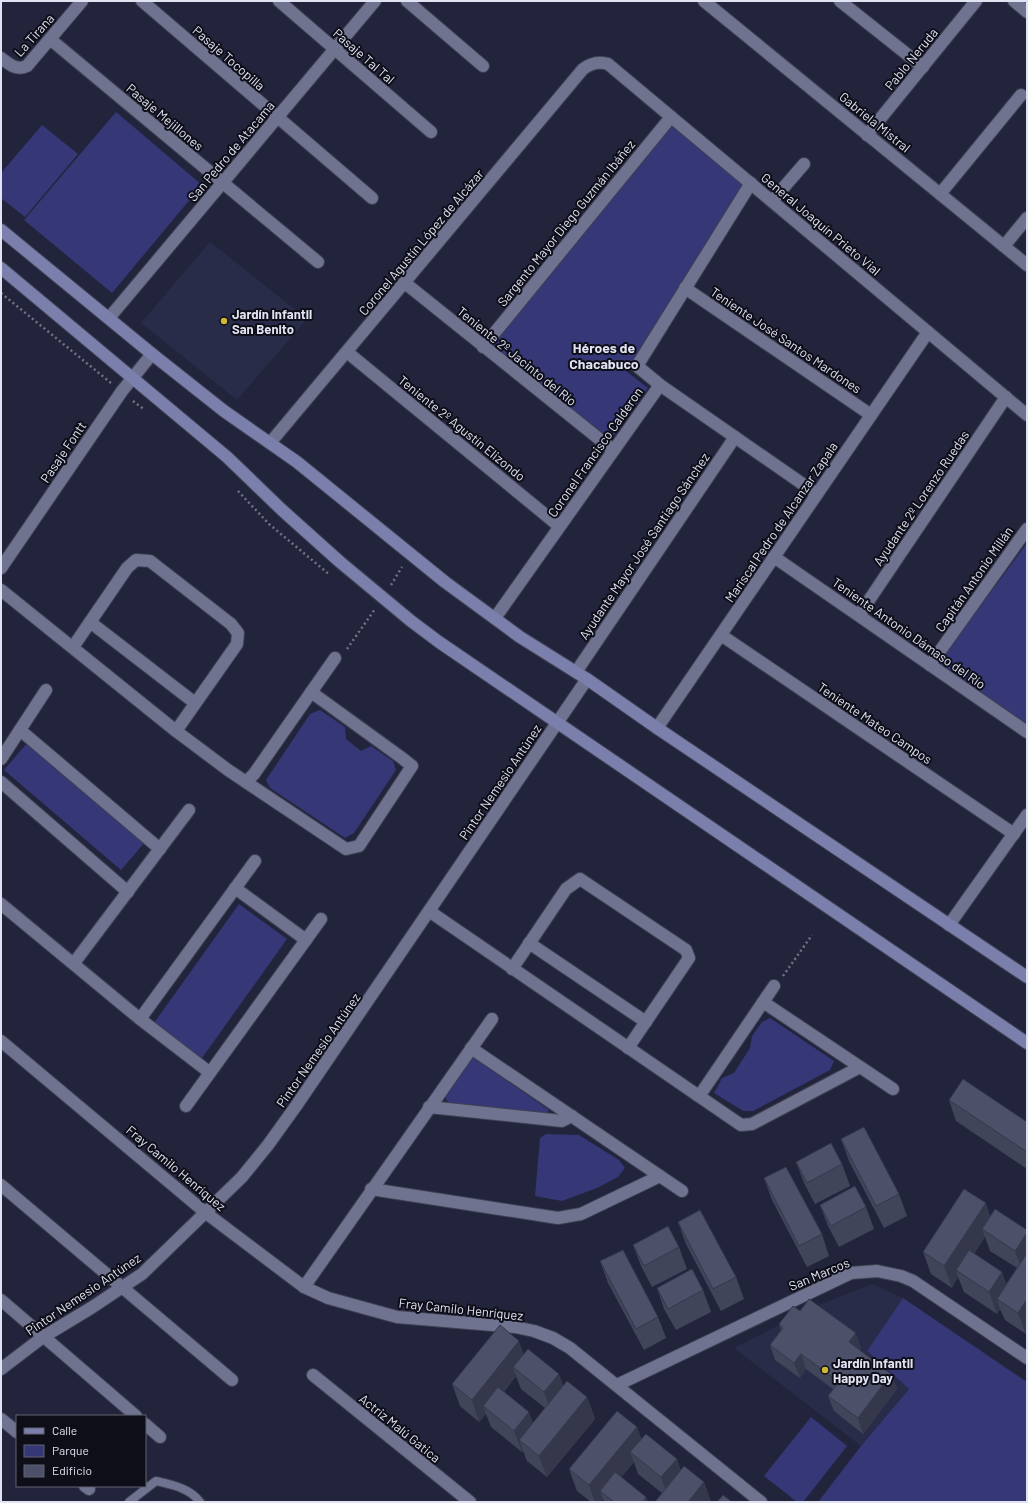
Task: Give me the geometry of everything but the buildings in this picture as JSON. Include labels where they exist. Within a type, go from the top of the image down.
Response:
[{"type":"street","name":"Pasaje Tocopilla","points":[[142,1],[372,198]]},
{"type":"street","name":"Pasaje Tal Tal","points":[[279,1],[431,132]]},
{"type":"street","name":"San Pedro de Atacama","points":[[109,318],[375,1]]},
{"type":"street","points":[[407,1],[483,66]]},
{"type":"street","name":"Gabriela Mistral","points":[[704,1],[1027,265]]},
{"type":"street","points":[[840,1],[923,67]]},
{"type":"street","name":"Pablo Neruda","points":[[867,134],[976,1]]},
{"type":"street","points":[[1014,1],[1027,12]]},
{"type":"street","name":"La Tirana","points":[[1,58],[13,67],[23,68],[30,64],[77,3]]},
{"type":"street","name":"Pasaje Mejillones","points":[[50,39],[318,262]]},
{"type":"street","name":"General Joaquín Prieto Vial","points":[[595,63],[608,64],[1027,415]]},
{"type":"street","name":"Coronel Agustín López de Alcázar","points":[[270,443],[583,69],[595,63]]},
{"type":"street","points":[[940,194],[1021,95]]},
{"type":"street","name":"Sargento Mayor Diego Guzmán Ibáñez","points":[[483,347],[671,117]]},
{"type":"street","points":[[772,201],[804,164]]},
{"type":"street","name":"Coronel Francisco Calderon","points":[[495,618],[660,385],[637,366],[751,183]]},
{"type":"street","points":[[1004,246],[1027,218]]},
{"type":"street","points":[[1,230],[152,354],[224,410],[334,491],[445,582],[520,637],[587,679],[657,728],[1027,977]]},
{"type":"street","points":[[1,268],[226,457],[340,562],[411,621],[439,642],[1027,1043]]},
{"type":"street","name":"Teniente 2º Jacinto del Río","points":[[405,283],[613,450]]},
{"type":"street","name":"Teniente José Santos Mardones","points":[[685,288],[871,415]]},
{"type":"street","name":"Mariscal Pedro de Alcanzar Zapala","points":[[657,728],[928,332]]},
{"type":"street","name":"Teniente 2º Agustín Elizondo","points":[[347,352],[560,526]]},
{"type":"street","name":"Pasaje Fontt","points":[[1,568],[132,377],[152,354]]},
{"type":"street","points":[[660,385],[817,494]]},
{"type":"street","name":"Ayudante 2º Lorenzo Ruedas","points":[[859,615],[1006,397]]},
{"type":"street","name":"Ayudante Mayor José Santiago Sánchez","points":[[576,672],[735,436]]},
{"type":"street","name":"Capitán Antonio Millán","points":[[930,665],[1027,529]]},
{"type":"street","name":"Teniente Antonio Dámaso del Río","points":[[774,557],[1027,732]]},
{"type":"street","points":[[73,648],[127,568],[136,560],[150,561],[231,624],[238,633],[237,644],[176,731]]},
{"type":"street","points":[[1,590],[176,731],[246,782],[346,848],[358,846],[412,766],[311,692]]},
{"type":"street","points":[[90,622],[195,703]]},
{"type":"street","name":"Teniente Mateo Campos","points":[[721,635],[1014,834]]},
{"type":"street","points":[[246,782],[254,774],[335,658]]},
{"type":"street","name":"Pintor Nemesio Antúnez","points":[[1,1369],[43,1337],[91,1308],[142,1274],[242,1177],[268,1145],[296,1106],[587,679]]},
{"type":"street","points":[[1,759],[46,690]]},
{"type":"street","points":[[20,730],[160,849]]},
{"type":"street","points":[[1,782],[128,892]]},
{"type":"street","points":[[74,963],[190,810]]},
{"type":"street","points":[[949,925],[1027,814]]},
{"type":"street","points":[[140,1019],[255,861]]},
{"type":"street","points":[[512,969],[566,889],[580,879],[686,950],[689,958],[628,1048]]},
{"type":"street","points":[[235,888],[306,940]]},
{"type":"street","points":[[1,904],[140,1019],[209,1072]]},
{"type":"street","points":[[429,912],[741,1125],[752,1124],[860,1067]]},
{"type":"street","points":[[186,1106],[209,1072],[321,919]]},
{"type":"street","points":[[529,943],[646,1022]]},
{"type":"street","points":[[697,1095],[702,1092],[774,986]]},
{"type":"street","points":[[763,1002],[893,1089]]},
{"type":"street","points":[[304,1287],[371,1189],[492,1019]]},
{"type":"street","name":"Fray Camilo Henríquez","points":[[1,1041],[206,1213],[304,1287],[328,1298],[397,1317],[515,1326],[553,1338],[570,1348],[617,1385],[761,1502]]},
{"type":"street","points":[[471,1048],[682,1191]]},
{"type":"street","points":[[429,1107],[562,1121],[572,1116]]},
{"type":"street","points":[[371,1189],[558,1218],[581,1214],[660,1176]]},
{"type":"street","points":[[1,1186],[232,1380]]},
{"type":"street","name":"San Marcos","points":[[617,1385],[851,1273],[864,1271],[889,1273],[913,1281],[1027,1358]]},
{"type":"street","points":[[1,1300],[135,1415]]},
{"type":"street","name":"Actriz Malú Gatica","points":[[313,1375],[456,1498],[470,1502]]},
{"type":"street","points":[[1,1419],[16,1431]]},
{"type":"street","points":[[146,1425],[160,1437]]},
{"type":"lane","points":[[129,1502],[156,1481],[181,1487],[198,1498],[200,1502]]},
{"type":"path","points":[[774,986],[778,984],[812,935]]},
{"type":"shaded area","name":"Jardín Infantil San Benito","points":[[210,242],[307,319],[237,400],[141,323]]},
{"type":"shaded area","name":"Jardín Infantil Happy Day","points":[[872,1284],[903,1298],[867,1351],[909,1389],[861,1446],[734,1348],[816,1306]]},
{"type":"green space","points":[[116,112],[202,185],[112,293],[24,220]]},
{"type":"green space","points":[[672,121],[747,184],[626,371],[648,388],[608,443],[487,347]]},
{"type":"green space","points":[[42,125],[78,154],[25,217],[1,198],[1,173]]},
{"type":"green space","points":[[1027,543],[1027,728],[938,663]]},
{"type":"green space","points":[[320,710],[345,727],[346,739],[361,751],[371,746],[393,761],[396,770],[354,833],[345,838],[270,788],[266,780],[310,714]]},
{"type":"green space","points":[[28,742],[145,842],[121,870],[4,770]]},
{"type":"green space","points":[[239,904],[287,939],[202,1058],[154,1023]]},
{"type":"green space","points":[[770,1018],[834,1061],[830,1070],[753,1111],[743,1111],[714,1093],[722,1078],[734,1073],[750,1048],[752,1036],[762,1022]]},
{"type":"green space","points":[[473,1057],[549,1110],[545,1116],[449,1104],[445,1097]]},
{"type":"green space","points":[[546,1134],[579,1135],[619,1160],[625,1168],[618,1177],[597,1188],[562,1201],[535,1196],[540,1138]]},
{"type":"green space","points":[[903,1298],[1027,1382],[1027,1502],[818,1502],[861,1446],[909,1389],[867,1351]]},
{"type":"green space","points":[[811,1417],[847,1446],[803,1502],[797,1502],[764,1476]]},
{"type":"place","name":"Jardín Infantil San Benito","points":[[224,321]]},
{"type":"place","name":"Jardín Infantil Happy Day","points":[[825,1370]]},
{"type":"district","name":"Héroes de Chacabuco","points":[[604,356]]}]
